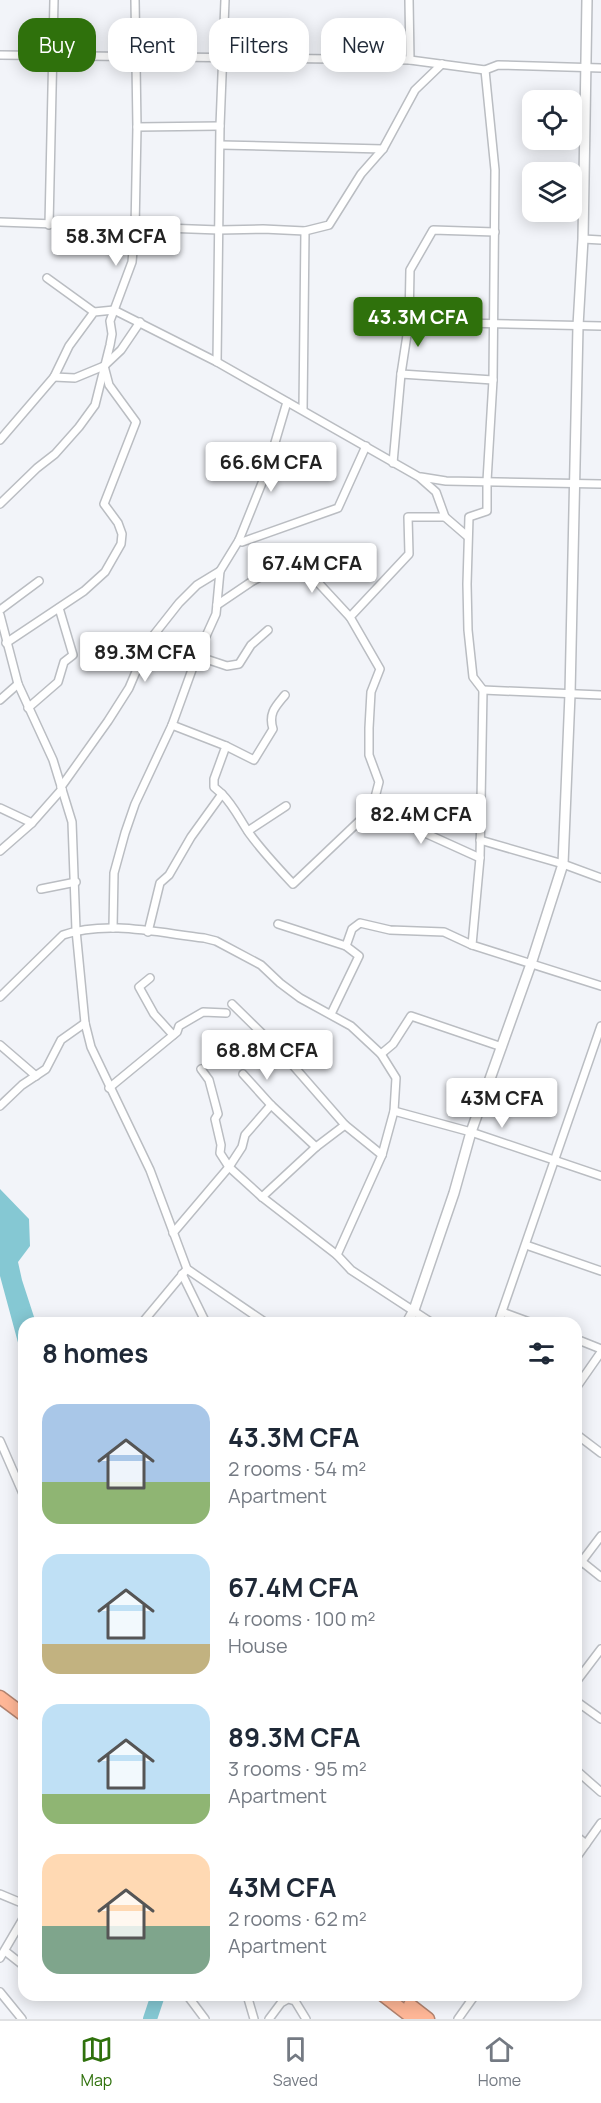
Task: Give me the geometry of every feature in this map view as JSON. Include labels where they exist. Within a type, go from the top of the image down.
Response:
[{"type":"highway","points":[[0,1697],[18,1710]]},
{"type":"highway","points":[[0,1706],[18,1720]]},
{"type":"highway","points":[[391,2001],[414,2019]]},
{"type":"highway","points":[[404,2001],[428,2019]]},
{"type":"street","points":[[54,0],[54,18]]},
{"type":"street","points":[[135,0],[135,18]]},
{"type":"street","points":[[225,0],[225,18]]},
{"type":"street","points":[[409,0],[410,60]]},
{"type":"street","points":[[410,1317],[454,1193],[471,1132],[531,964],[562,864],[570,694],[588,0]]},
{"type":"street","points":[[0,55],[18,55]]},
{"type":"street","points":[[309,58],[410,60],[484,70],[498,65],[601,68]]},
{"type":"street","points":[[0,222],[135,229],[305,231],[329,225],[361,174],[383,149],[415,90],[442,64]]},
{"type":"street","points":[[472,945],[480,858],[483,690],[473,677],[467,596],[467,536],[469,517],[487,511],[494,323],[495,170],[484,70]]},
{"type":"street","points":[[49,225],[53,72]]},
{"type":"street","points":[[0,504],[55,454],[95,405],[112,334],[110,321],[132,261],[135,229],[137,127],[135,72]]},
{"type":"street","points":[[218,362],[220,126],[223,72]]},
{"type":"street","points":[[137,127],[220,126]]},
{"type":"street","points":[[221,145],[383,149]]},
{"type":"street","points":[[393,463],[401,374],[409,322],[410,270],[433,230],[495,231]]},
{"type":"street","points":[[303,410],[305,231]]},
{"type":"street","points":[[583,239],[601,240]]},
{"type":"street","points":[[47,278],[94,312],[114,309],[140,322],[218,362],[419,477],[436,492],[445,518],[467,536]]},
{"type":"street","points":[[0,440],[54,377],[69,346],[94,312]]},
{"type":"street","points":[[54,377],[75,378],[104,366],[121,350],[140,322]]},
{"type":"street","points":[[409,322],[601,326]]},
{"type":"street","points":[[6,643],[84,591],[105,572],[121,544],[122,534],[118,523],[104,504],[136,422],[109,385],[104,366]]},
{"type":"street","points":[[401,374],[493,380]]},
{"type":"street","points":[[113,928],[114,873],[125,833],[135,804],[172,725],[197,656],[216,614],[220,571],[239,540],[266,473],[287,402]]},
{"type":"street","points":[[239,540],[242,542],[338,508],[366,446]]},
{"type":"street","points":[[419,477],[446,481],[601,484]]},
{"type":"street","points":[[350,617],[409,554],[408,517],[445,518]]},
{"type":"street","points":[[217,605],[275,569],[312,576],[350,617],[380,669],[371,692],[369,755],[379,783],[372,809],[293,884],[269,859],[248,831],[238,812],[214,787],[214,779],[226,746]]},
{"type":"street","points":[[0,850],[32,824],[62,788],[129,688],[149,641],[179,603],[197,585],[220,571]]},
{"type":"street","points":[[0,610],[39,581]]},
{"type":"street","points":[[28,708],[58,682],[64,662],[73,656],[58,608]]},
{"type":"street","points":[[0,615],[1,626],[18,684],[53,760],[72,822],[76,930],[85,1023],[90,1047],[150,1170],[204,1317]]},
{"type":"street","points":[[197,656],[227,666],[239,664],[251,645],[268,630]]},
{"type":"street","points":[[0,700],[18,684]]},
{"type":"street","points":[[483,690],[601,695]]},
{"type":"street","points":[[172,725],[226,746],[254,760],[273,729],[272,711],[285,695]]},
{"type":"street","points":[[148,932],[160,883],[169,875],[191,837],[222,794]]},
{"type":"street","points":[[248,831],[286,806]]},
{"type":"street","points":[[0,807],[32,824]]},
{"type":"street","points":[[372,809],[480,858]]},
{"type":"street","points":[[480,840],[562,864],[601,879]]},
{"type":"street","points":[[40,889],[76,882]]},
{"type":"street","points":[[346,946],[352,929],[360,923],[390,930],[444,932],[472,945],[601,986]]},
{"type":"street","points":[[278,924],[346,946],[359,956],[331,1014]]},
{"type":"street","points":[[0,997],[63,935],[76,930],[113,928],[216,941],[261,965],[300,998],[351,1026],[381,1054],[396,1078],[394,1111],[382,1155],[337,1255]]},
{"type":"street","points":[[150,978],[138,987],[154,1014],[173,1035]]},
{"type":"street","points":[[232,1004],[283,1054],[345,1125],[382,1155]]},
{"type":"street","points":[[109,1088],[177,1032],[179,1026],[203,1012],[226,1013]]},
{"type":"street","points":[[381,1054],[393,1044],[411,1016],[502,1047]]},
{"type":"street","points":[[0,1106],[22,1085],[46,1069],[61,1040],[85,1023]]},
{"type":"street","points":[[500,1317],[601,1026]]},
{"type":"street","points":[[0,1045],[36,1076]]},
{"type":"street","points":[[201,1069],[209,1080],[218,1114],[215,1119],[221,1145],[220,1153],[229,1167],[262,1197],[337,1255],[351,1270],[424,1317]]},
{"type":"street","points":[[243,1074],[316,1147]]},
{"type":"street","points":[[172,1233],[229,1167],[242,1147],[245,1135],[272,1105]]},
{"type":"street","points":[[394,1111],[471,1132],[601,1176]]},
{"type":"street","points":[[262,1197],[316,1147],[345,1125]]},
{"type":"street","points":[[526,1245],[601,1271]]},
{"type":"street","points":[[147,1317],[185,1271]]},
{"type":"street","points":[[185,1271],[257,1317]]},
{"type":"street","points":[[502,1312],[516,1317]]},
{"type":"street","points":[[582,1342],[601,1350],[582,1379]]},
{"type":"street","points":[[582,1439],[601,1453]]},
{"type":"street","points":[[0,1440],[18,1482]]},
{"type":"street","points":[[582,1556],[601,1536]]},
{"type":"street","points":[[582,1561],[601,1577]]},
{"type":"street","points":[[582,1674],[601,1649]]},
{"type":"street","points":[[582,1705],[601,1719]]},
{"type":"street","points":[[582,1775],[601,1792]]},
{"type":"street","points":[[582,1850],[601,1823]]},
{"type":"street","points":[[582,1841],[586,1844]]},
{"type":"street","points":[[0,1894],[18,1902]]},
{"type":"street","points":[[18,1927],[2,1955],[18,1963]]},
{"type":"street","points":[[0,1992],[22,2019]]},
{"type":"street","points":[[192,2001],[205,2019]]},
{"type":"street","points":[[249,2001],[254,2019]]},
{"type":"street","points":[[269,2019],[284,2001]]},
{"type":"street","points":[[295,2001],[306,2019]]},
{"type":"street","points":[[458,2019],[471,2001]]},
{"type":"water","points":[[0,1189],[29,1219],[30,1246],[18,1262],[34,1317],[18,1317],[18,1343],[0,1276]]},
{"type":"waterway","points":[[150,2019],[156,2001]]}]
